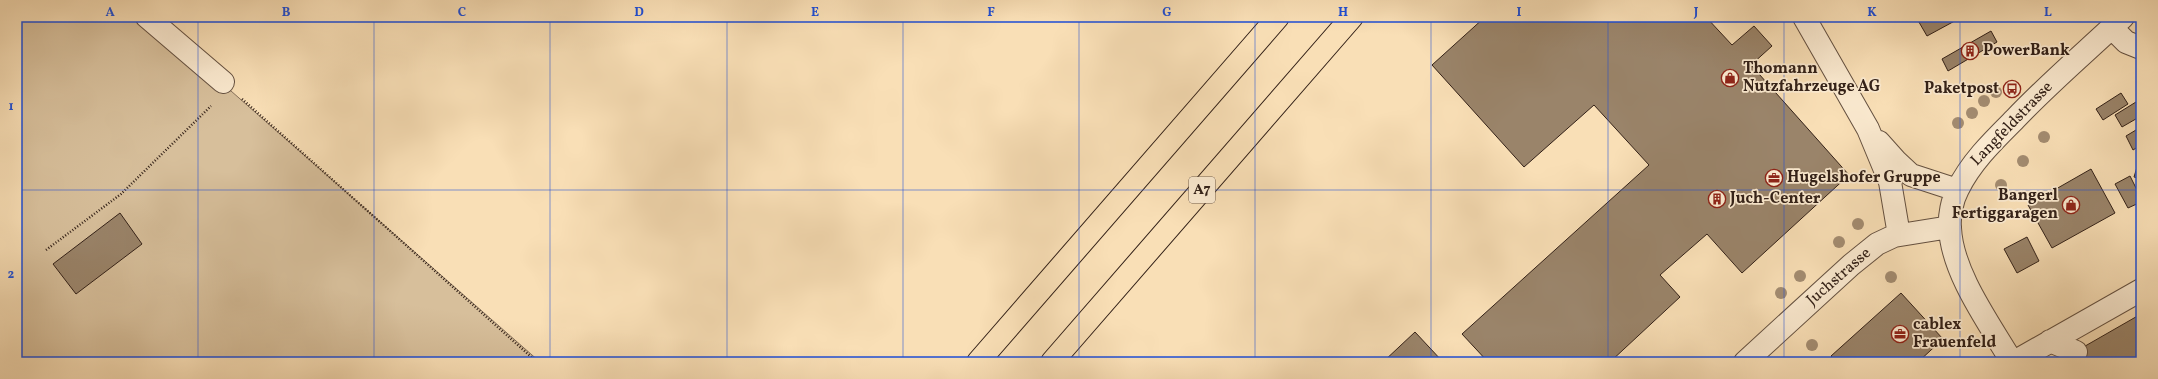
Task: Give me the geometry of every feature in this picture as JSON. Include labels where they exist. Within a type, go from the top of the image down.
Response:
[{"type":"highway","points":[[978,362],[1278,17]]},
{"type":"highway","name":"A7","points":[[1052,362],[1352,17]]},
{"type":"street","points":[[147,17],[223,82]]},
{"type":"street","points":[[1804,17],[1868,129],[1890,182],[1899,235]]},
{"type":"street","points":[[2118,22],[2126,42],[2141,48]]},
{"type":"street","name":"Langfeldstrasse","points":[[2013,362],[1960,272],[1950,227],[1952,206],[1957,190],[1971,167],[1992,141],[2032,101],[2118,22]]},
{"type":"street","points":[[1868,129],[1896,161],[1911,175],[1957,190]]},
{"type":"street","name":"Juchstrasse","points":[[1745,362],[1850,265],[1877,244],[1899,235],[1950,227]]},
{"type":"street","points":[[2013,362],[2141,290]]},
{"type":"street","points":[[2050,341],[2076,352]]},
{"type":"path","points":[[46,250],[121,194],[212,105],[223,82],[537,362]]},
{"type":"shaded area","points":[[17,17],[143,17],[174,41],[540,362],[17,362]]},
{"type":"building","name":"Juch-Center","points":[[1485,17],[1706,17],[1732,45],[1754,26],[1772,46],[1751,65],[1849,175],[1742,273],[1707,234],[1660,275],[1680,297],[1610,362],[1488,362],[1462,334],[1649,165],[1594,105],[1524,167],[1432,65]]},
{"type":"building","points":[[1916,17],[1962,17],[1927,36]]},
{"type":"building","name":"PowerBank","points":[[1991,31],[1997,42],[1948,71],[1942,59]]},
{"type":"building","points":[[2121,93],[2128,104],[2103,120],[2096,109]]},
{"type":"building","points":[[2136,102],[2141,109],[2141,116],[2122,127],[2115,115]]},
{"type":"building","points":[[2141,127],[2141,145],[2133,150],[2126,136]]},
{"type":"building","points":[[2141,154],[2141,179],[2134,177]]},
{"type":"building","points":[[2091,169],[2115,213],[2052,248],[2028,205]]},
{"type":"building","points":[[2130,176],[2141,198],[2141,202],[2128,208],[2115,184]]},
{"type":"building","points":[[120,213],[142,244],[76,294],[53,264]]},
{"type":"building","points":[[2027,237],[2039,261],[2017,273],[2004,249]]},
{"type":"building","points":[[1901,293],[1943,339],[1918,362],[1836,362],[1831,356]]},
{"type":"building","points":[[2141,314],[2141,362],[2069,362],[2066,357]]},
{"type":"building","points":[[1415,332],[1443,362],[1383,362]]},
{"type":"place","name":"PowerBank","points":[[1970,51]]},
{"type":"place","name":"Thomann Nutzfahrzeuge AG","points":[[1730,78]]},
{"type":"place","name":"Paketpost","points":[[2012,89]]},
{"type":"place","name":"Hugelshofer Gruppe","points":[[1774,178]]},
{"type":"place","name":"Juch-Center","points":[[1717,199]]},
{"type":"place","name":"Bangerl Fertiggaragen","points":[[2071,205]]},
{"type":"place","name":"cablex Frauenfeld","points":[[1900,334]]}]
